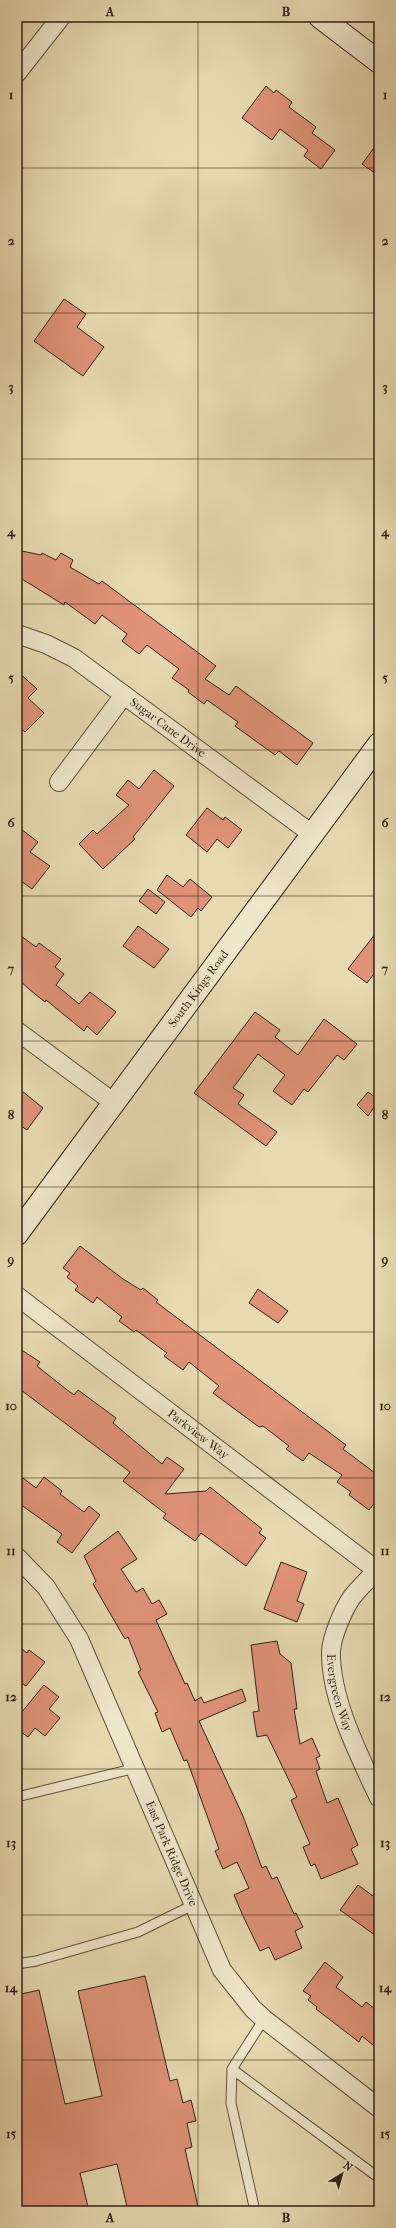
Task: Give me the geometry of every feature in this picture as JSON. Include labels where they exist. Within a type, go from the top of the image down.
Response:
[{"type":"main road","points":[[320,17],[379,62]]},
{"type":"main road","name":"South Kings Road","points":[[17,1234],[113,1102],[379,744]]},
{"type":"street","points":[[17,73],[61,17]]},
{"type":"street","name":"Sugar Cane Drive","points":[[17,634],[46,644],[74,658],[312,834]]},
{"type":"street","points":[[59,782],[124,695]]},
{"type":"street","points":[[17,1031],[113,1102]]},
{"type":"street","name":"Parkview Way","points":[[17,1296],[378,1571]]},
{"type":"street","name":"East Park Ridge Drive","points":[[20,1565],[46,1586],[79,1639],[222,1970],[253,2009],[264,2019],[379,2108]]},
{"type":"street","name":"Evergreen Way","points":[[378,1571],[352,1597],[340,1620],[331,1650],[335,1689],[360,1755],[379,1798]]},
{"type":"lane","points":[[17,1797],[136,1768]]},
{"type":"lane","points":[[17,1964],[36,1961],[138,1932],[193,1905]]},
{"type":"lane","points":[[255,2211],[231,2104],[232,2069],[264,2019]]},
{"type":"lane","points":[[232,2069],[379,2178]]},
{"type":"building","points":[[266,86],[274,93],[276,90],[292,102],[289,107],[316,127],[312,133],[335,150],[321,169],[304,156],[308,150],[280,129],[272,140],[242,118]]},
{"type":"building","points":[[379,141],[379,176],[362,164]]},
{"type":"building","points":[[64,299],[86,314],[77,327],[104,347],[83,376],[34,341]]},
{"type":"building","points":[[17,550],[41,555],[42,553],[56,560],[61,553],[73,560],[70,567],[99,584],[102,581],[216,666],[205,679],[229,695],[236,686],[313,743],[297,765],[279,751],[275,755],[235,726],[238,722],[207,700],[204,704],[188,692],[189,690],[172,678],[179,669],[147,645],[139,654],[122,641],[127,634],[102,615],[95,624],[65,602],[64,605],[17,576]]},
{"type":"building","points":[[17,671],[37,689],[28,698],[44,713],[25,732],[17,725]]},
{"type":"building","points":[[154,770],[174,786],[133,837],[135,839],[103,869],[79,844],[93,830],[97,834],[129,805],[116,795],[128,780],[139,789]]},
{"type":"building","points":[[207,808],[223,820],[225,817],[242,830],[228,848],[217,839],[207,852],[186,835]]},
{"type":"building","points":[[17,826],[38,842],[30,852],[50,866],[32,889],[17,878]]},
{"type":"building","points":[[167,875],[183,887],[190,879],[212,897],[201,911],[198,908],[191,917],[157,890]]},
{"type":"building","points":[[148,889],[165,902],[156,914],[139,901]]},
{"type":"building","points":[[138,926],[169,949],[154,968],[123,946]]},
{"type":"building","points":[[379,929],[379,967],[367,983],[348,969]]},
{"type":"building","points":[[17,933],[36,947],[39,943],[61,959],[55,967],[64,974],[56,985],[79,1004],[90,992],[116,1012],[97,1035],[87,1026],[84,1031],[46,1000],[45,1002],[17,978]]},
{"type":"building","points":[[255,1012],[280,1030],[275,1037],[298,1055],[324,1019],[357,1044],[344,1060],[337,1055],[308,1092],[304,1089],[292,1105],[273,1091],[285,1075],[258,1054],[233,1088],[244,1095],[238,1104],[277,1132],[266,1146],[194,1093]]},
{"type":"building","points":[[17,1087],[43,1108],[27,1130],[17,1123]]},
{"type":"building","points":[[368,1092],[379,1100],[368,1116],[357,1105]]},
{"type":"building","points":[[80,1246],[123,1279],[141,1290],[143,1288],[158,1300],[156,1302],[346,1445],[343,1449],[379,1476],[379,1497],[369,1510],[349,1495],[351,1492],[337,1482],[342,1475],[309,1453],[303,1461],[286,1449],[289,1446],[263,1426],[259,1427],[213,1393],[219,1386],[189,1362],[183,1370],[164,1356],[167,1353],[136,1330],[134,1332],[119,1321],[122,1317],[97,1297],[93,1303],[75,1290],[78,1286],[67,1277],[70,1273],[63,1268]]},
{"type":"building","points":[[258,1289],[288,1311],[278,1323],[249,1303]]},
{"type":"building","points":[[17,1347],[40,1362],[37,1366],[74,1395],[78,1390],[116,1418],[113,1423],[162,1464],[167,1457],[184,1469],[165,1494],[206,1491],[210,1487],[262,1529],[259,1533],[266,1538],[246,1566],[201,1533],[195,1541],[163,1518],[166,1514],[123,1481],[130,1472],[17,1387]]},
{"type":"building","points":[[44,1477],[62,1491],[60,1494],[84,1512],[89,1506],[100,1515],[72,1553],[57,1542],[62,1534],[17,1502],[17,1485],[23,1478],[36,1488]]},
{"type":"building","points":[[118,1531],[137,1559],[121,1569],[136,1592],[143,1588],[152,1604],[159,1600],[167,1614],[156,1620],[185,1684],[187,1683],[195,1701],[201,1697],[204,1703],[242,1689],[246,1701],[199,1721],[243,1816],[262,1868],[266,1866],[272,1879],[277,1877],[294,1914],[296,1913],[303,1927],[295,1931],[302,1948],[275,1960],[269,1947],[260,1951],[243,1916],[234,1895],[249,1888],[237,1862],[223,1869],[215,1851],[219,1849],[187,1760],[184,1761],[170,1728],[162,1732],[155,1713],[158,1712],[138,1672],[141,1670],[128,1637],[125,1639],[93,1584],[96,1581],[84,1556]]},
{"type":"building","points":[[281,1562],[307,1572],[297,1601],[304,1604],[297,1622],[264,1609]]},
{"type":"building","points":[[277,1641],[280,1654],[291,1663],[297,1709],[294,1709],[300,1744],[312,1738],[320,1756],[316,1758],[320,1769],[316,1771],[327,1803],[338,1798],[358,1845],[351,1849],[358,1864],[321,1879],[315,1864],[311,1866],[303,1847],[310,1844],[291,1800],[297,1797],[267,1735],[257,1737],[253,1712],[259,1711],[251,1645]]},
{"type":"building","points":[[17,1645],[27,1653],[29,1650],[45,1662],[26,1686],[17,1680]]},
{"type":"building","points":[[44,1685],[59,1697],[49,1709],[60,1718],[45,1736],[35,1728],[28,1737],[17,1729],[17,1718]]},
{"type":"building","points":[[358,1885],[373,1896],[379,1888],[379,1938],[340,1910]]},
{"type":"building","points":[[325,1962],[343,1977],[336,1987],[362,2007],[366,2002],[379,2012],[379,2050],[362,2036],[359,2042],[316,2009],[317,2007],[308,2000],[311,1996],[303,1991]]},
{"type":"building","points":[[145,1976],[170,2081],[177,2079],[183,2103],[191,2100],[196,2121],[187,2123],[192,2147],[185,2149],[199,2211],[128,2211],[117,2164],[80,2173],[89,2211],[17,2211],[17,1995],[39,1990],[65,2104],[102,2096],[78,1991]]}]
